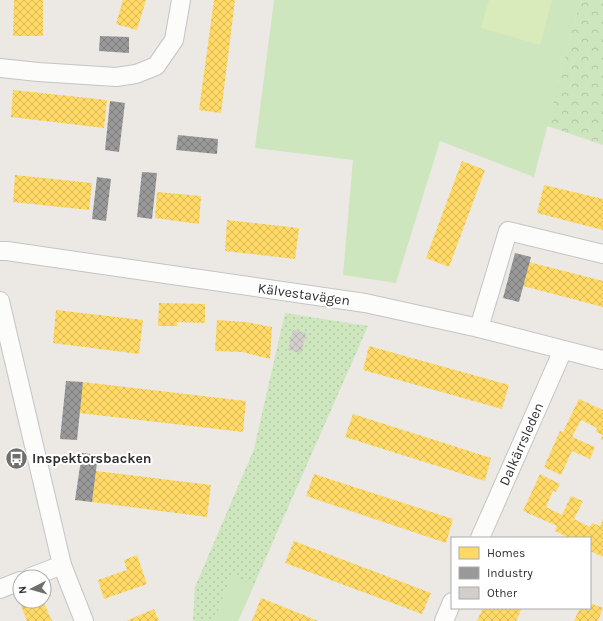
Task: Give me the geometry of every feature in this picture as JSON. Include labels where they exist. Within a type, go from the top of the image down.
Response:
[{"type":"street","points":[[0,68],[116,77],[136,74],[156,66],[174,40],[180,0]]},
{"type":"street","points":[[479,328],[508,231],[603,254]]},
{"type":"street","name":"Kälvestavägen","points":[[0,251],[365,303],[479,328],[603,360]]},
{"type":"street","points":[[0,301],[62,565],[84,621]]},
{"type":"street","name":"Dalkärrsleden","points":[[480,537],[562,350]]},
{"type":"street","points":[[52,569],[62,565]]},
{"type":"street","points":[[0,589],[12,584]]},
{"type":"street","points":[[444,621],[451,604]]},
{"type":"green space","points":[[274,0],[582,0],[578,8],[534,177],[440,141],[396,283],[343,275],[353,160],[255,148]]},
{"type":"green space","points":[[489,0],[552,0],[540,45],[481,28]]},
{"type":"green space","points":[[582,0],[603,0],[603,145],[547,126],[578,8]]},
{"type":"green space","points":[[285,313],[368,326],[238,621],[193,621],[195,587],[254,449]]},
{"type":"green space","points":[[231,575],[254,585],[238,621],[214,621]]},
{"type":"building: Homes","points":[[14,0],[43,0],[43,36],[13,36]]},
{"type":"building: Homes","points":[[123,0],[146,0],[137,30],[116,24]]},
{"type":"building: Homes","points":[[214,0],[235,0],[221,113],[199,110]]},
{"type":"building: Homes","points":[[13,90],[107,100],[104,128],[11,117]]},
{"type":"building: Homes","points":[[462,161],[485,170],[449,267],[426,258]]},
{"type":"building: Homes","points":[[15,175],[92,183],[89,210],[13,202]]},
{"type":"building: Homes","points":[[544,185],[603,199],[603,230],[537,213]]},
{"type":"building: Homes","points":[[157,192],[201,196],[199,224],[155,218]]},
{"type":"building: Homes","points":[[227,220],[299,228],[295,259],[225,251]]},
{"type":"building: Homes","points":[[529,262],[603,281],[603,307],[523,286]]},
{"type":"building: Homes","points":[[159,303],[205,304],[205,323],[177,322],[177,326],[158,326]]},
{"type":"building: Homes","points":[[56,310],[143,320],[139,354],[53,343]]},
{"type":"building: Homes","points":[[217,320],[246,322],[272,327],[270,359],[242,352],[215,351]]},
{"type":"building: Homes","points":[[369,346],[509,385],[502,409],[363,370]]},
{"type":"building: Homes","points":[[83,382],[246,401],[243,432],[79,413]]},
{"type":"building: Homes","points":[[579,399],[603,410],[603,435],[596,432],[597,428],[581,420],[572,437],[595,447],[590,459],[572,451],[561,475],[544,467],[560,431],[563,432]]},
{"type":"building: Homes","points":[[353,414],[491,458],[485,481],[345,437]]},
{"type":"building: Homes","points":[[96,471],[211,485],[207,517],[92,502]]},
{"type":"building: Homes","points":[[314,474],[453,519],[446,543],[306,496]]},
{"type":"building: Homes","points":[[540,474],[560,484],[556,492],[553,491],[546,507],[562,515],[571,496],[583,501],[574,519],[590,527],[592,523],[600,526],[603,519],[603,557],[591,551],[591,537],[567,537],[555,531],[557,526],[523,511]]},
{"type":"building: Homes","points":[[294,541],[431,593],[422,614],[285,563]]},
{"type":"building: Homes","points":[[137,555],[147,584],[104,599],[98,580],[127,570],[124,560]]},
{"type":"building: Homes","points":[[261,598],[279,605],[318,621],[252,621]]},
{"type":"building: Homes","points":[[591,603],[603,608],[598,621],[574,621],[580,609],[591,609]]},
{"type":"building: Homes","points":[[22,609],[47,609],[52,621],[27,621]]},
{"type":"building: Homes","points":[[154,609],[159,621],[126,621]]},
{"type":"building: Homes","points":[[483,609],[522,609],[516,621],[477,621]]},
{"type":"building: Industry","points":[[100,36],[129,37],[129,53],[99,51]]},
{"type":"building: Industry","points":[[110,101],[125,103],[119,152],[105,150]]},
{"type":"building: Industry","points":[[178,135],[218,139],[217,154],[176,150]]},
{"type":"building: Industry","points":[[142,172],[157,173],[152,219],[137,217]]},
{"type":"building: Industry","points":[[97,177],[111,179],[106,221],[92,219]]},
{"type":"building: Industry","points":[[515,253],[531,257],[519,302],[503,298]]},
{"type":"building: Industry","points":[[66,381],[83,382],[77,440],[60,439]]},
{"type":"building: Industry","points":[[82,453],[98,455],[92,502],[75,500]]},
{"type":"building: Other","points":[[293,330],[306,333],[301,353],[288,350]]},
{"type":"place","name":"Inspektorsbacken","points":[[16,458]]}]
